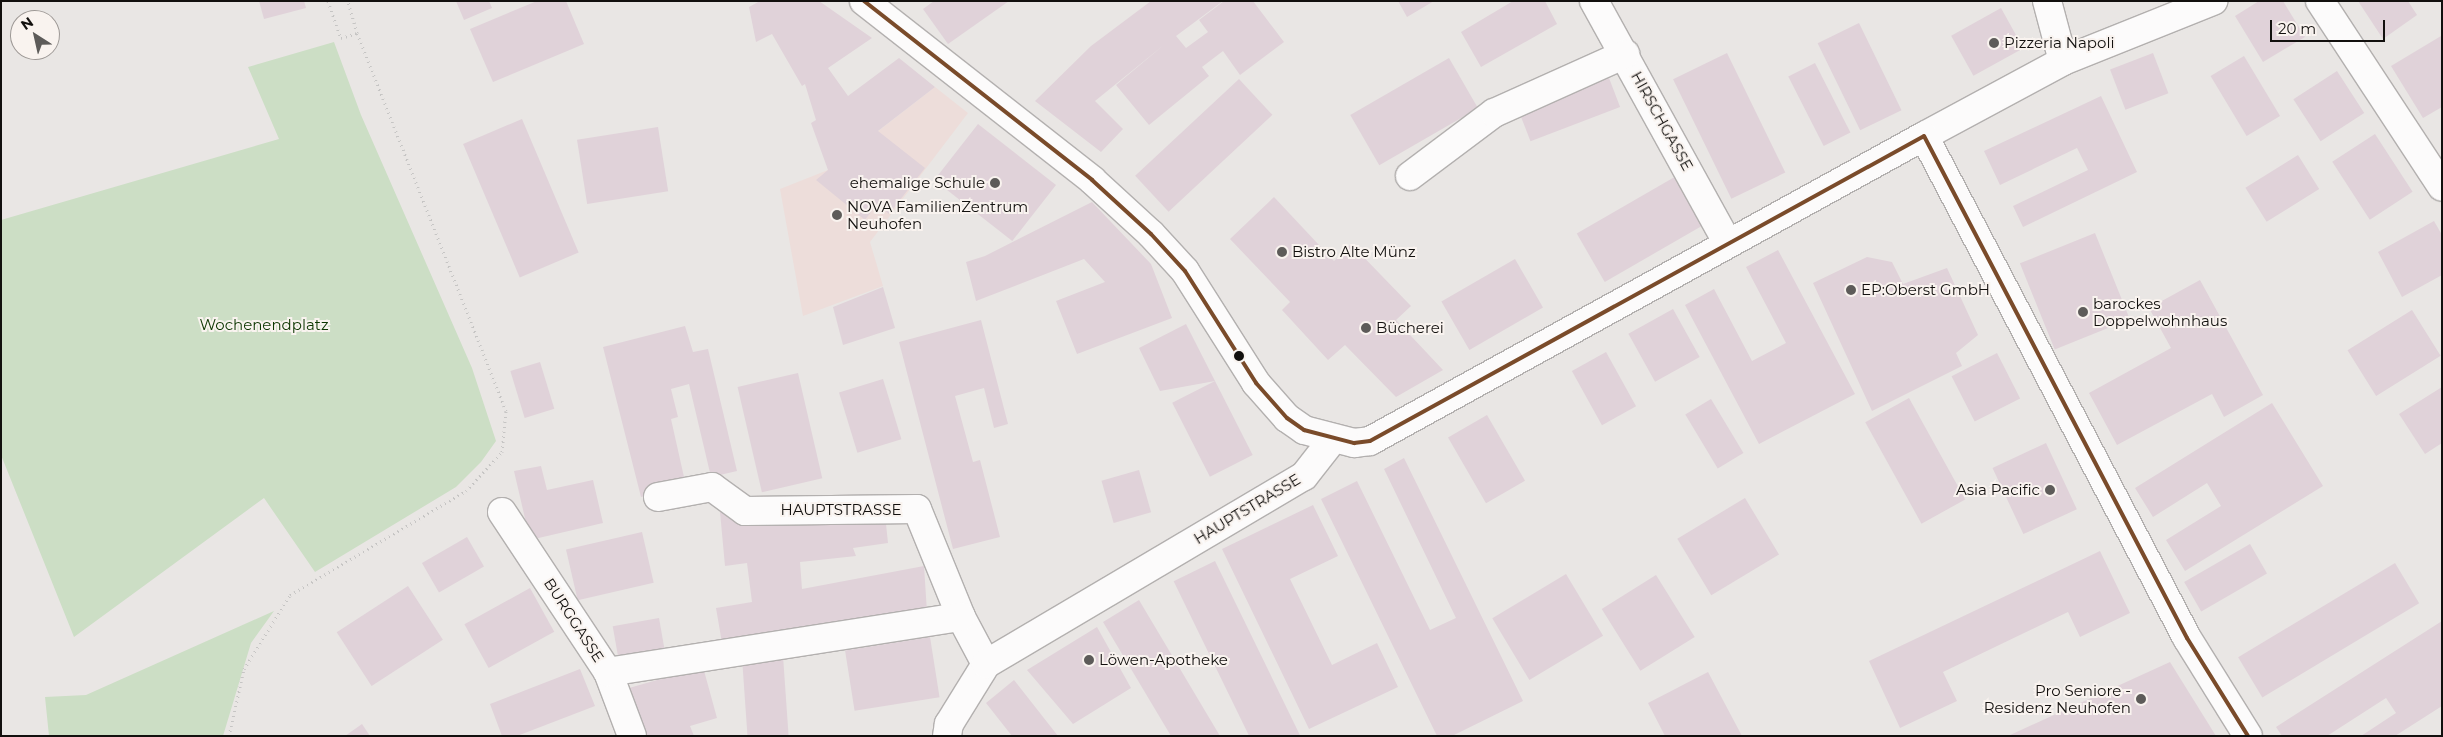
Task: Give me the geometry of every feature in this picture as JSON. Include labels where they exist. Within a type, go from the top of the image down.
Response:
[{"type":"street","points":[[864,1],[1092,180],[1152,234],[1185,271],[1256,383],[1287,418],[1304,430],[1354,443],[1370,441],[1727,242],[2063,61],[2213,1]]},
{"type":"street","name":"HIRSCHGASSE","points":[[1594,1],[1625,54],[1727,242]]},
{"type":"street","points":[[2048,1],[2063,61]]},
{"type":"street","points":[[2320,1],[2442,187]]},
{"type":"street","points":[[1410,176],[1494,113],[1625,54]]},
{"type":"street","points":[[1924,136],[2187,638],[2248,736]]},
{"type":"street","name":"HAUPTSTRASSE","points":[[946,736],[949,724],[986,664],[1304,476],[1333,439]]},
{"type":"street","name":"HAUPTSTRASSE","points":[[658,497],[712,487],[745,511],[917,509],[960,617],[986,664]]},
{"type":"street","name":"BURGGASSE","points":[[502,512],[608,672],[632,736]]},
{"type":"street","points":[[608,672],[960,617]]},
{"type":"path","points":[[328,1],[341,38],[357,33]]},
{"type":"path","points":[[229,736],[244,669],[290,595],[466,491],[502,452],[506,412],[357,33],[348,1]]},
{"type":"shaded area","name":"NOVA FamilienZentrum Neuhofen","points":[[935,87],[968,113],[870,242],[883,286],[803,316],[780,189],[828,170]]},
{"type":"green space","name":"Wochenendplatz","points":[[334,42],[361,115],[472,368],[496,441],[481,462],[456,487],[315,572],[264,498],[74,637],[1,455],[1,220],[279,139],[248,67]]},
{"type":"green space","points":[[274,611],[251,643],[223,736],[49,736],[45,697],[86,695]]},
{"type":"building","points":[[259,1],[304,1],[306,8],[264,19]]},
{"type":"building","points":[[456,1],[489,1],[492,8],[464,20]]},
{"type":"building","points":[[537,1],[566,1],[584,44],[493,82],[470,29]]},
{"type":"building","points":[[760,1],[819,1],[872,38],[828,68],[848,96],[899,58],[935,87],[878,131],[925,168],[889,214],[877,204],[865,220],[816,180],[828,170],[811,123],[816,120],[805,84],[802,86],[772,34],[756,42],[749,7]]},
{"type":"building","points":[[934,1],[1009,1],[948,44],[923,9]]},
{"type":"building","points":[[1151,1],[1223,1],[1176,36],[1186,48],[1208,32],[1199,20],[1224,1],[1253,1],[1284,42],[1240,75],[1223,51],[1202,67],[1209,76],[1149,125],[1116,85],[1165,44],[1095,101],[1123,129],[1101,152],[1035,101],[1091,46]]},
{"type":"building","points":[[1398,1],[1434,1],[1407,17]]},
{"type":"building","points":[[1513,1],[1545,1],[1557,24],[1481,67],[1461,32]]},
{"type":"building","points":[[2259,1],[2283,1],[2305,37],[2263,62],[2235,16]]},
{"type":"building","points":[[2358,1],[2408,1],[2417,15],[2383,39]]},
{"type":"building","points":[[2001,8],[2023,48],[1973,76],[1951,36]]},
{"type":"building","points":[[1859,23],[1902,110],[1860,130],[1818,43]]},
{"type":"building","points":[[2441,36],[2442,107],[2423,118],[2391,66]]},
{"type":"building","points":[[1727,53],[1785,173],[1731,199],[1673,79]]},
{"type":"building","points":[[2153,53],[2168,93],[2125,110],[2110,69]]},
{"type":"building","points":[[2244,56],[2280,116],[2247,136],[2211,76]]},
{"type":"building","points":[[1449,58],[1478,108],[1379,165],[1350,115]]},
{"type":"building","points":[[1815,63],[1850,132],[1824,146],[1788,77]]},
{"type":"building","points":[[2337,71],[2364,113],[2321,141],[2293,99]]},
{"type":"building","points":[[1609,78],[1620,107],[1530,141],[1519,112]]},
{"type":"building","points":[[1239,79],[1272,115],[1169,212],[1135,176]]},
{"type":"building","points":[[2101,96],[2137,172],[2023,227],[2013,206],[2088,170],[2077,148],[2000,185],[1984,151]]},
{"type":"building","points":[[522,119],[579,252],[520,277],[463,144]]},
{"type":"building","name":"ehemalige Schule","points":[[978,124],[1056,185],[1012,241],[934,180]]},
{"type":"building","points":[[658,127],[668,191],[587,204],[577,140]]},
{"type":"building","points":[[2375,134],[2413,192],[2370,220],[2332,162]]},
{"type":"building","points":[[2298,155],[2319,189],[2267,222],[2245,188]]},
{"type":"building","points":[[1685,171],[1713,219],[1605,282],[1577,234]]},
{"type":"building","points":[[1274,197],[1334,261],[1351,244],[1411,306],[1396,320],[1443,370],[1396,397],[1345,345],[1328,360],[1282,310],[1290,302],[1230,239]]},
{"type":"building","points":[[1092,202],[1151,264],[1172,318],[1077,354],[1056,301],[1105,282],[1084,259],[976,301],[966,262],[985,256]]},
{"type":"building","points":[[2434,221],[2442,235],[2442,275],[2402,297],[2378,252]]},
{"type":"building","points":[[2095,233],[2130,319],[2055,350],[2020,263]]},
{"type":"building","points":[[1778,250],[1855,394],[1759,444],[1685,305],[1714,289],[1752,361],[1786,343],[1746,267]]},
{"type":"building","points":[[1867,257],[1892,262],[1903,284],[1947,268],[1978,335],[1956,353],[1962,366],[1872,411],[1813,283]]},
{"type":"building","points":[[1515,259],[1543,307],[1469,350],[1441,302]]},
{"type":"building","points":[[2200,280],[2263,395],[2224,417],[2212,394],[2117,445],[2089,393],[2171,348],[2149,308]]},
{"type":"building","points":[[883,287],[895,328],[843,345],[833,307]]},
{"type":"building","points":[[1673,309],[1700,357],[1655,382],[1628,334]]},
{"type":"building","points":[[2412,310],[2441,356],[2376,396],[2348,350]]},
{"type":"building","points":[[981,320],[1008,424],[994,428],[984,388],[955,396],[973,462],[980,460],[1000,537],[953,549],[899,342]]},
{"type":"building","points":[[1186,324],[1215,381],[1160,391],[1139,348]]},
{"type":"building","points":[[685,326],[693,352],[708,349],[737,471],[711,477],[689,384],[671,389],[678,417],[671,419],[686,486],[641,497],[603,347]]},
{"type":"building","points":[[1606,352],[1636,406],[1602,425],[1572,371]]},
{"type":"building","points":[[1997,353],[2020,398],[1975,422],[1952,376]]},
{"type":"building","points":[[540,362],[554,409],[525,418],[510,371]]},
{"type":"building","points":[[798,373],[822,478],[762,492],[738,387]]},
{"type":"building","points":[[883,379],[901,439],[857,453],[839,392]]},
{"type":"building","points":[[1215,381],[1253,455],[1210,477],[1172,403]]},
{"type":"building","points":[[2442,387],[2442,443],[2425,454],[2399,414]]},
{"type":"building","points":[[1909,398],[1965,499],[1922,524],[1865,422]]},
{"type":"building","points":[[1711,399],[1743,453],[1718,468],[1685,414]]},
{"type":"building","points":[[2272,403],[2323,486],[2185,571],[2166,540],[2221,506],[2207,483],[2153,517],[2135,488]]},
{"type":"building","points":[[1487,415],[1525,481],[1486,503],[1448,438]]},
{"type":"building","points":[[2046,443],[2077,509],[2023,534],[1993,468]]},
{"type":"building","points":[[1404,458],[1523,701],[1452,736],[1437,736],[1321,499],[1357,481],[1430,630],[1456,618],[1384,469]]},
{"type":"building","points":[[541,466],[547,490],[593,480],[603,523],[530,540],[514,471]]},
{"type":"building","points":[[1139,470],[1151,512],[1114,523],[1102,481]]},
{"type":"building","points":[[1745,498],[1779,555],[1711,595],[1677,539]]},
{"type":"building","points":[[1313,505],[1338,556],[1290,579],[1332,665],[1377,643],[1398,687],[1309,729],[1222,549]]},
{"type":"building","points":[[720,512],[886,524],[888,543],[853,548],[856,556],[800,562],[802,589],[924,566],[927,612],[722,643],[716,608],[752,602],[747,563],[725,566]]},
{"type":"building","points":[[642,532],[654,583],[578,600],[566,550]]},
{"type":"building","points":[[467,537],[484,566],[439,592],[422,563]]},
{"type":"building","points":[[2250,544],[2267,573],[2201,611],[2184,582]]},
{"type":"building","points":[[2100,551],[2130,613],[2080,637],[2068,612],[1943,672],[1957,701],[1900,728],[1869,661]]},
{"type":"building","points":[[1215,561],[1300,736],[1249,736],[1174,581]]},
{"type":"building","points":[[2395,563],[2419,603],[2262,698],[2238,657]]},
{"type":"building","points":[[1566,574],[1603,636],[1529,680],[1492,618]]},
{"type":"building","points":[[1656,575],[1695,637],[1640,671],[1602,609]]},
{"type":"building","points":[[408,586],[443,640],[372,686],[337,632]]},
{"type":"building","points":[[530,588],[554,632],[489,668],[464,624]]},
{"type":"building","points":[[1139,600],[1220,736],[1171,736],[1103,622]]},
{"type":"building","points":[[659,618],[666,658],[620,667],[613,626]]},
{"type":"building","points":[[2442,621],[2442,706],[2395,736],[2361,736],[2396,713],[2386,698],[2327,736],[2282,736],[2276,727]]},
{"type":"building","points":[[1097,627],[1131,688],[1073,724],[1027,670]]},
{"type":"building","points":[[930,637],[940,697],[855,711],[845,650]]},
{"type":"building","points":[[783,656],[789,736],[747,736],[742,659]]},
{"type":"building","name":"Pro Seniore - Residenz Neuhofen","points":[[2170,662],[2216,736],[2008,736]]},
{"type":"building","points":[[703,667],[717,718],[690,726],[694,736],[645,736],[629,688]]},
{"type":"building","points":[[580,669],[595,706],[517,736],[502,736],[490,704]]},
{"type":"building","points":[[1708,672],[1742,736],[1665,736],[1648,703]]},
{"type":"building","points":[[1014,680],[1058,736],[1012,736],[986,703]]},
{"type":"building","points":[[362,724],[370,736],[345,736]]},
{"type":"transit line","points":[[864,1],[1092,180],[1151,234],[1185,271],[1256,383],[1287,418],[1304,430],[1354,443],[1370,441],[1924,136]]},
{"type":"transit line","points":[[1924,136],[2187,638],[2248,736]]},
{"type":"place","name":"Pizzeria Napoli","points":[[1994,43]]},
{"type":"place","name":"ehemalige Schule","points":[[995,183]]},
{"type":"place","name":"NOVA FamilienZentrum Neuhofen","points":[[837,215]]},
{"type":"place","name":"Bistro Alte Münz","points":[[1282,252]]},
{"type":"place","name":"EP:Oberst GmbH","points":[[1851,290]]},
{"type":"place","name":"barockes Doppelwohnhaus","points":[[2083,312]]},
{"type":"place","name":"Bücherei","points":[[1366,328]]},
{"type":"place","name":"Asia Pacific","points":[[2050,490]]},
{"type":"place","name":"Löwen-Apotheke","points":[[1089,660]]},
{"type":"place","name":"Pro Seniore - Residenz Neuhofen","points":[[2141,699]]}]
